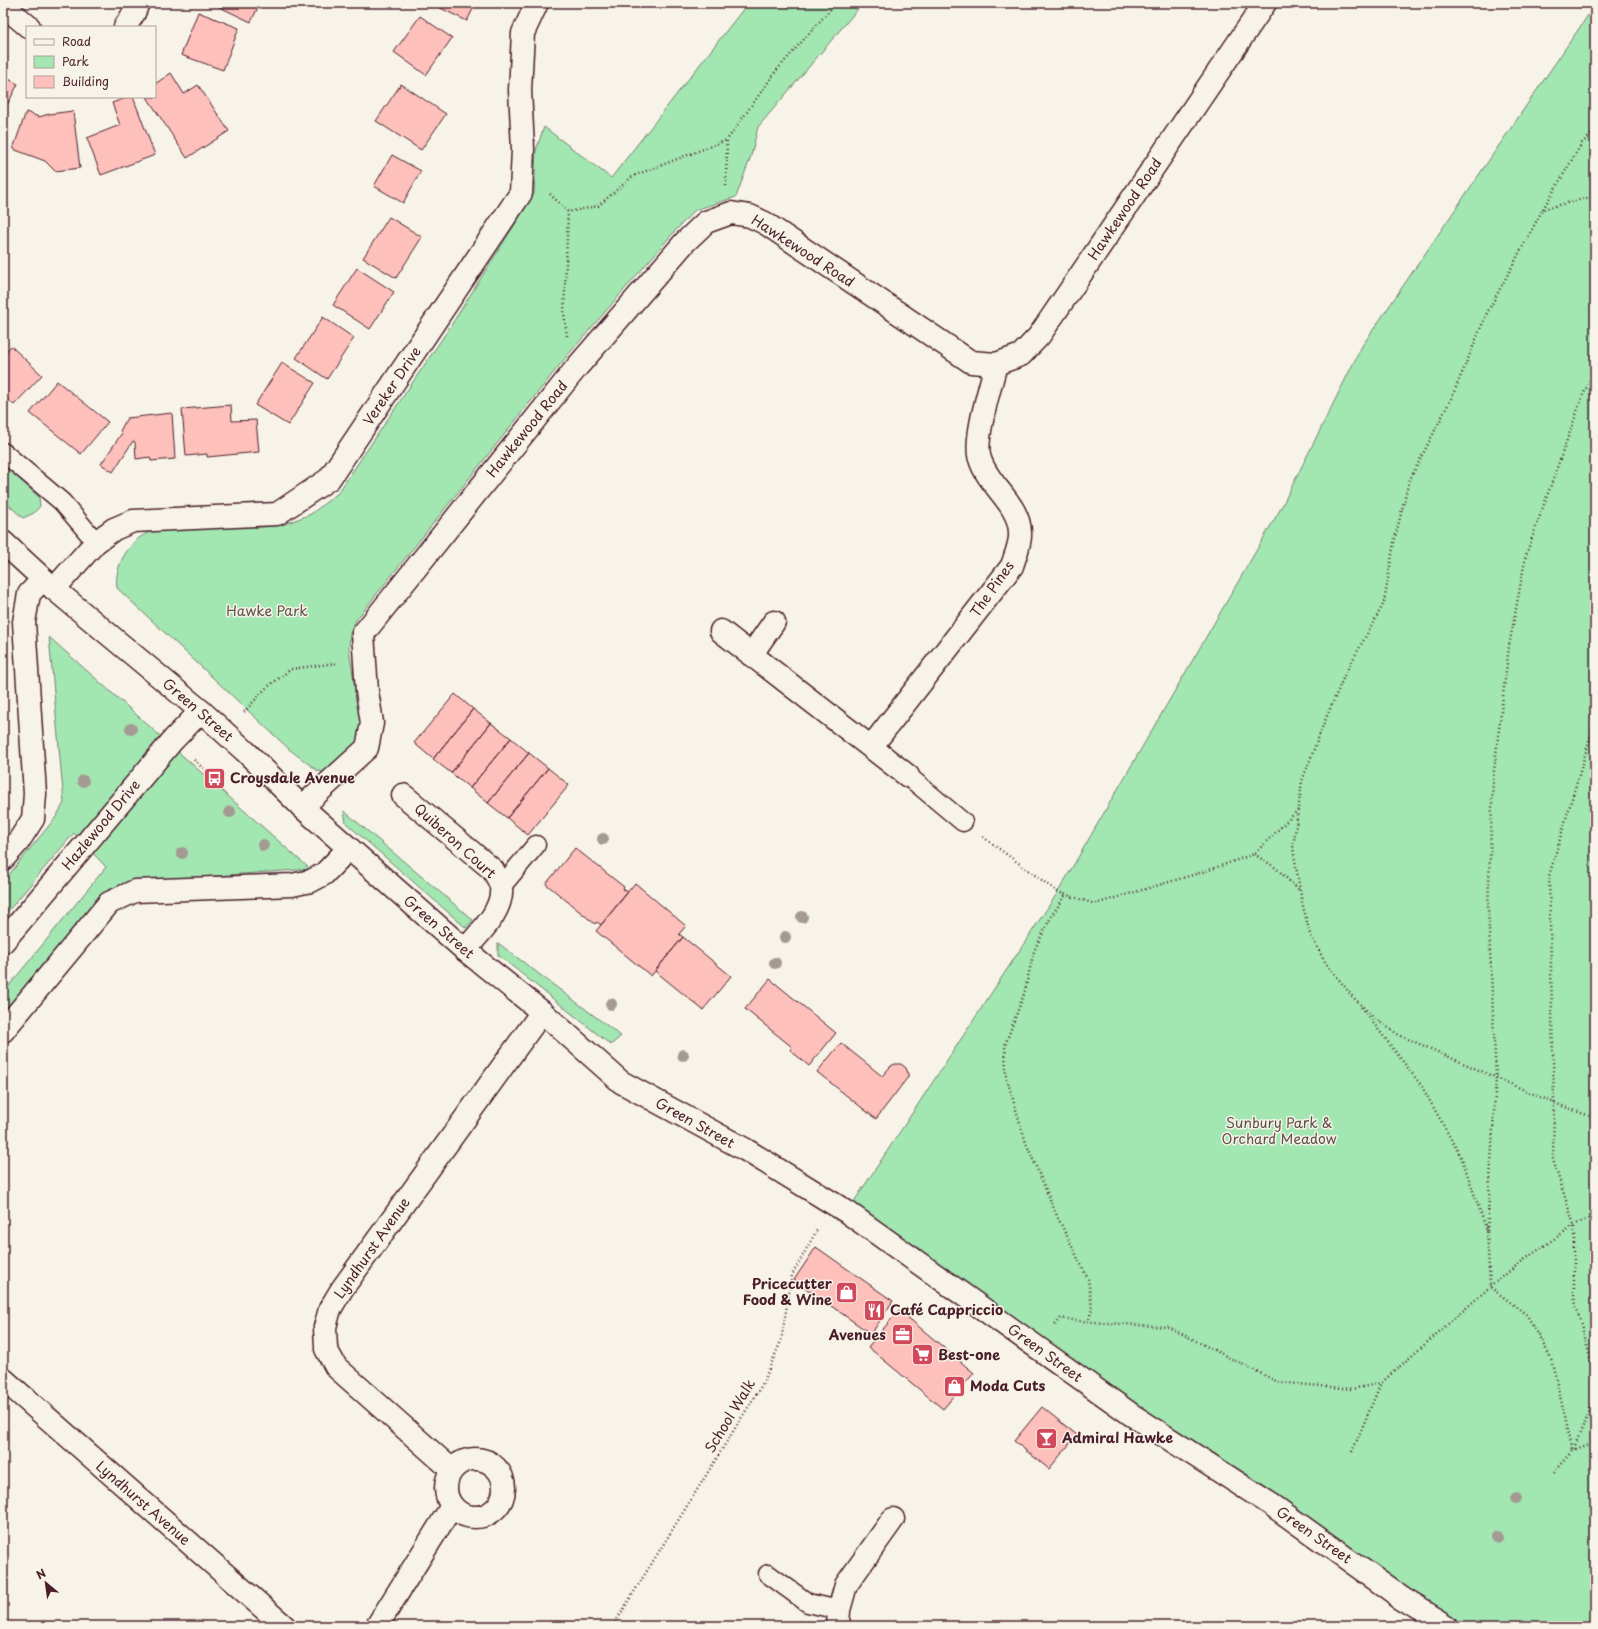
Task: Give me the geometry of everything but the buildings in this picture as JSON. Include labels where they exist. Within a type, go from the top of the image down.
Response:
[{"type":"street","points":[[125,26],[134,13],[138,3]]},
{"type":"street","name":"Vereker Drive","points":[[48,584],[96,542],[114,529],[134,521],[277,514],[330,479],[521,193],[523,148],[520,90],[524,33],[537,3]]},
{"type":"street","name":"Hawkewood Road","points":[[302,807],[367,748],[372,723],[367,691],[363,634],[577,367],[685,242],[706,222],[731,213],[750,216],[764,223],[971,362],[996,364],[1021,355],[1039,336],[1265,3]]},
{"type":"street","points":[[3,5],[28,26]]},
{"type":"street","name":"The Pines","points":[[871,747],[1012,566],[1021,534],[1018,520],[1009,504],[986,473],[979,458],[978,442],[996,364]]},
{"type":"street","name":"Green Street","points":[[3,542],[48,584],[201,711],[245,751],[302,807],[465,950],[542,1012],[621,1082],[746,1150],[847,1212],[1132,1415],[1272,1505],[1403,1599],[1447,1626]]},
{"type":"street","points":[[3,858],[18,842],[33,819],[35,794],[24,622],[29,594],[48,584]]},
{"type":"street","points":[[751,655],[774,622]]},
{"type":"street","points":[[721,631],[908,776]]},
{"type":"street","name":"Hazlewood Drive","points":[[3,942],[173,740],[201,711]]},
{"type":"street","name":"Quiberon Court","points":[[403,795],[493,870],[498,879],[501,887],[497,908],[490,920],[465,950]]},
{"type":"street","points":[[3,1031],[109,903],[135,891],[292,885],[311,881],[324,874],[349,848]]},
{"type":"street","name":"Lyndhurst Avenue","points":[[452,1470],[336,1367],[326,1349],[325,1327],[330,1309],[342,1289],[542,1012]]},
{"type":"street","name":"Lyndhurst Avenue","points":[[3,1380],[284,1626]]},
{"type":"street","points":[[478,1459],[495,1467],[503,1484],[503,1493],[500,1502],[486,1515],[477,1517],[467,1516],[459,1512],[452,1506],[447,1497],[446,1488],[448,1478],[452,1470],[459,1464],[468,1460],[478,1459]]},
{"type":"street","points":[[377,1626],[452,1506]]},
{"type":"street","points":[[838,1618],[846,1585],[893,1519]]},
{"type":"lane","points":[[3,452],[62,502],[96,542]]},
{"type":"lane","points":[[908,776],[963,822]]},
{"type":"lane","points":[[501,887],[536,845]]},
{"type":"lane","points":[[768,1574],[808,1603],[838,1618]]},
{"type":"path","points":[[568,212],[598,206],[633,176],[727,140],[776,71],[836,3]]},
{"type":"path","points":[[1487,1231],[1462,1160],[1421,1085],[1325,962],[1310,934],[1300,891],[1293,848],[1302,780],[1345,674],[1384,603],[1394,542],[1409,481],[1452,397],[1487,313],[1542,209],[1582,143],[1595,131]]},
{"type":"path","points":[[727,140],[726,198],[731,213]]},
{"type":"path","points":[[522,176],[534,182],[554,197],[568,212],[564,313],[570,354],[577,367]]},
{"type":"path","points":[[1542,209],[1595,196]]},
{"type":"path","points":[[1574,1451],[1551,1358],[1527,1316],[1490,1287],[1487,1231],[1496,1078],[1488,908],[1493,779],[1509,646],[1526,555],[1583,395],[1595,370]]},
{"type":"path","points":[[242,714],[265,689],[291,669],[364,658]]},
{"type":"path","points":[[1595,721],[1549,876],[1554,1103],[1553,1160],[1574,1225],[1574,1297],[1595,1376]]},
{"type":"path","points":[[192,758],[217,781]]},
{"type":"path","points":[[963,822],[1058,892],[1065,896],[1095,904],[1206,871],[1254,854],[1298,810]]},
{"type":"path","points":[[1254,854],[1276,868],[1300,891]]},
{"type":"path","points":[[1065,896],[1052,915],[1034,951],[1024,994],[1005,1045],[1006,1076],[1026,1143],[1055,1210],[1088,1279],[1092,1309],[1088,1322]]},
{"type":"path","points":[[1352,996],[1374,1018],[1399,1035],[1554,1103],[1595,1118]]},
{"type":"path","name":"School Walk","points":[[613,1626],[763,1383],[781,1341],[792,1275],[831,1202]]},
{"type":"path","points":[[1352,1452],[1381,1383],[1490,1287],[1521,1262],[1574,1225],[1595,1215]]},
{"type":"path","points":[[1036,1347],[1061,1318],[1088,1322],[1168,1327],[1278,1382],[1352,1389],[1381,1383]]},
{"type":"path","points":[[1554,1473],[1574,1451],[1595,1398]]},
{"type":"path","points":[[1574,1451],[1595,1443]]},
{"type":"green space","name":"Hawke Park","points":[[748,3],[863,3],[758,127],[751,156],[736,197],[695,210],[675,231],[567,356],[356,620],[350,633],[349,649],[357,700],[364,725],[359,741],[324,772],[318,771],[290,750],[117,588],[117,574],[125,554],[139,538],[156,529],[282,525],[311,514],[338,493],[450,327],[534,194],[536,150],[544,127],[611,178]]},
{"type":"green space","name":"Sunbury Park & Orchard Meadow","points":[[1595,5],[1595,1626],[1447,1626],[847,1212],[1058,892],[1281,508],[1362,346]]},
{"type":"green space","points":[[3,464],[39,497],[40,506],[34,513],[23,518],[3,500]]},
{"type":"green space","points":[[49,637],[310,869],[133,882],[3,1023],[3,993],[106,867],[74,833],[3,917],[3,882],[56,817],[64,803]]},
{"type":"green space","points":[[344,811],[473,920],[466,928],[346,823]]},
{"type":"green space","points":[[498,943],[621,1036],[611,1045],[498,955]]},
{"type":"place","name":"Croysdale Avenue","points":[[214,778]]},
{"type":"place","name":"Pricecutter Food & Wine","points":[[847,1292]]},
{"type":"place","name":"Café Cappriccio","points":[[875,1310]]},
{"type":"place","name":"Avenues","points":[[902,1335]]},
{"type":"place","name":"Best-one","points":[[923,1355]]},
{"type":"place","name":"Moda Cuts","points":[[954,1386]]},
{"type":"place","name":"Admiral Hawke","points":[[1046,1438]]}]
